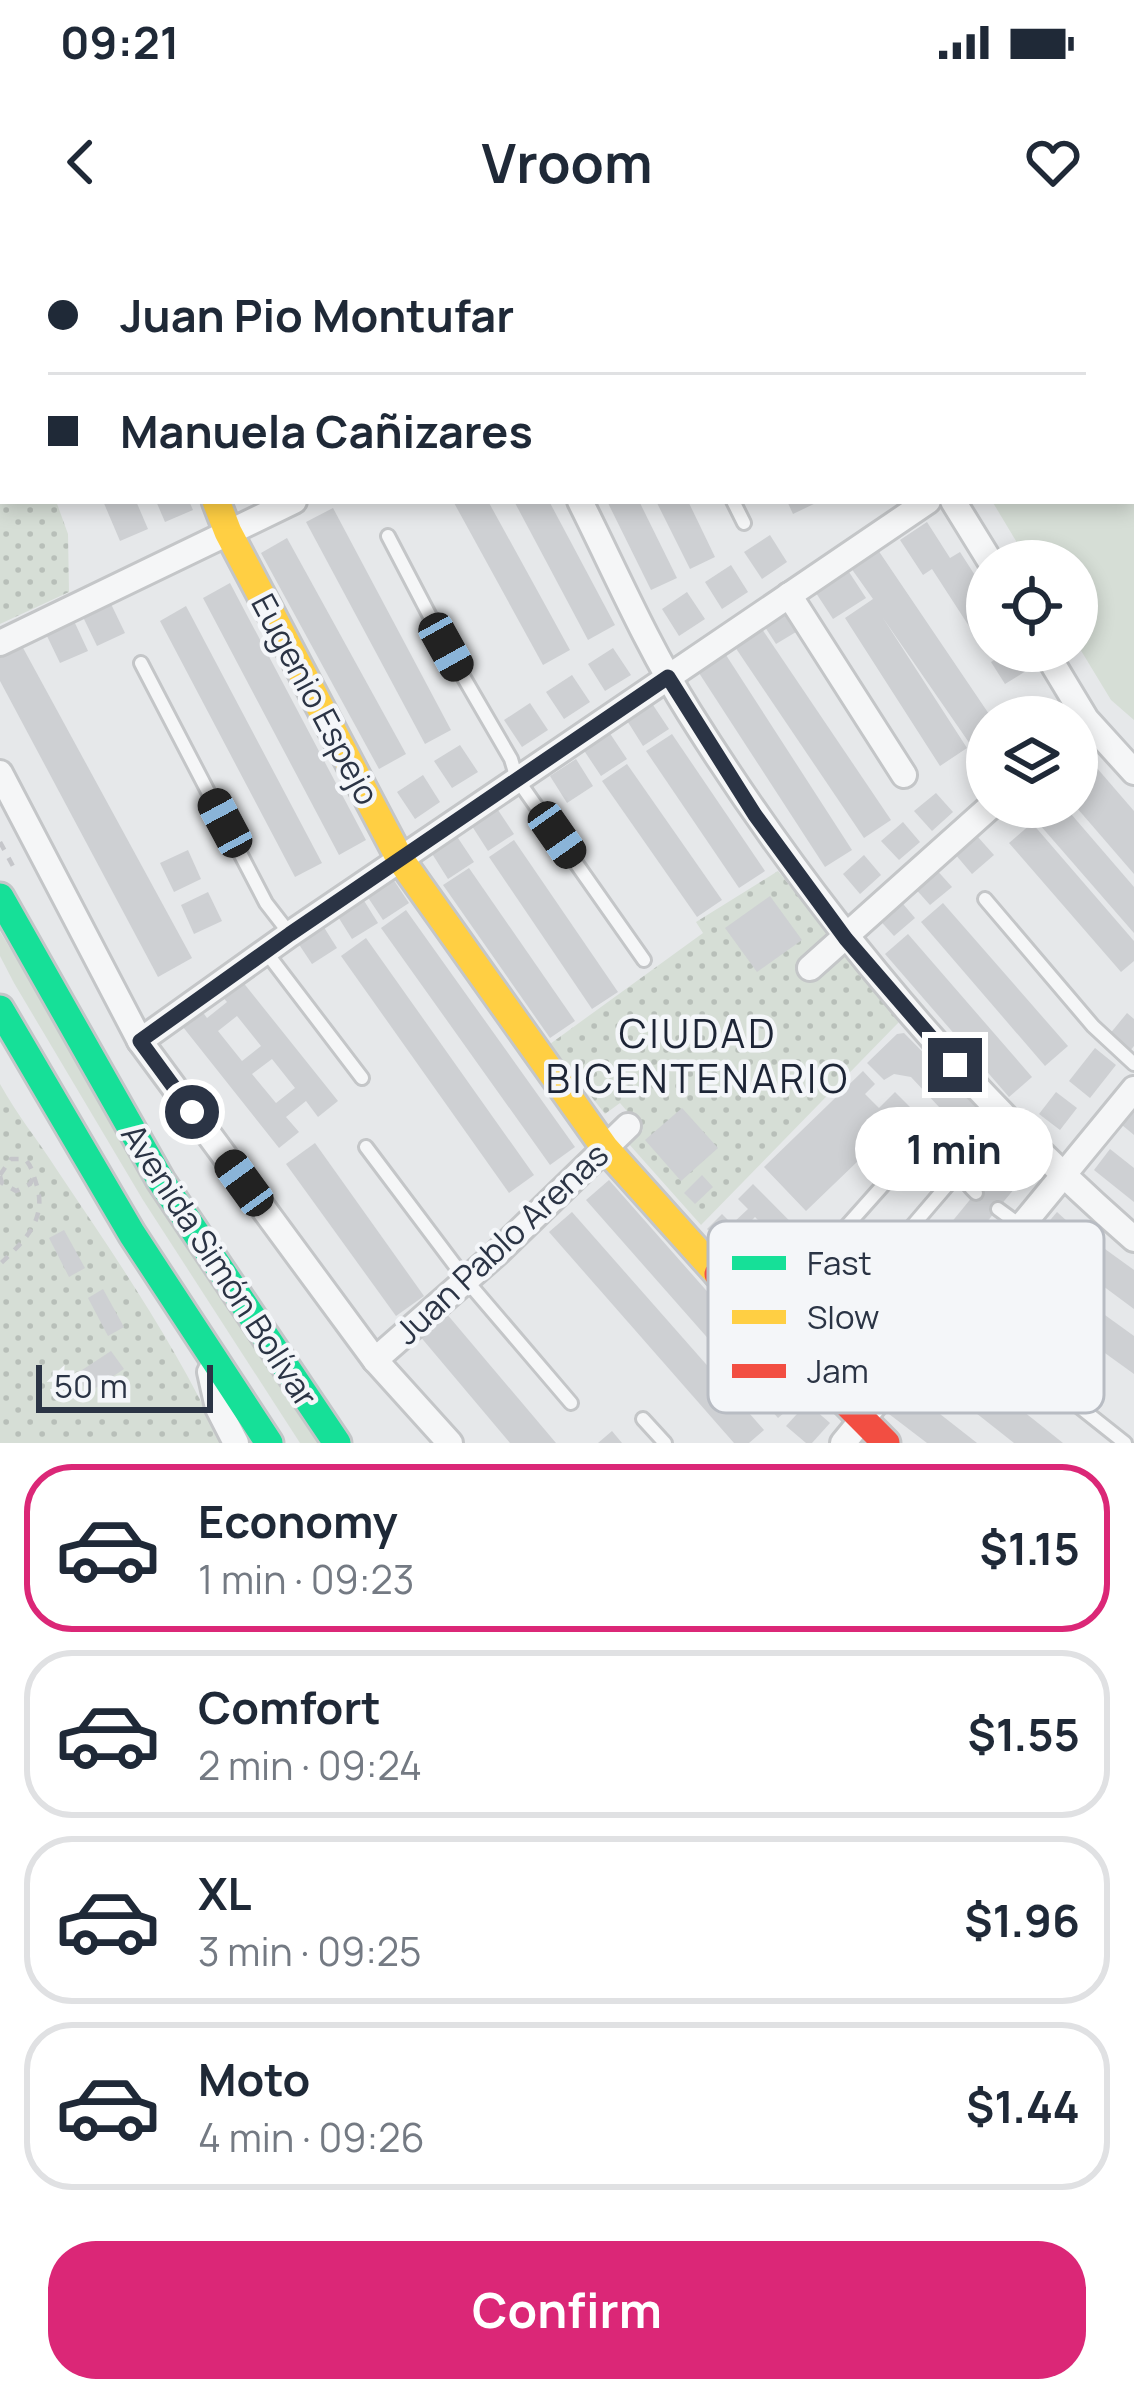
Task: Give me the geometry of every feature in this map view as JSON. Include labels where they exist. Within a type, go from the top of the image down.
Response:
[{"type":"main road","name":"Eugenio Espejo","points":[[218,504],[227,532],[400,859],[605,1148],[708,1267]]},
{"type":"main road","name":"Avenida Simón Bolívar","points":[[0,897],[161,1181],[337,1443]]},
{"type":"main road","name":"Avenida Simón Bolívar","points":[[0,1009],[132,1234],[269,1443]]},
{"type":"main road","name":"Eugenio Espejo","points":[[852,1433],[886,1443]]},
{"type":"street","points":[[0,643],[288,504]]},
{"type":"street","points":[[582,504],[668,677],[755,815],[846,939],[955,1065],[1060,1174],[1134,1239]]},
{"type":"street","points":[[140,1041],[924,504]]},
{"type":"street","points":[[955,504],[977,540]]},
{"type":"street","points":[[789,595],[904,775]]},
{"type":"street","points":[[1098,739],[1134,772]]},
{"type":"street","points":[[0,773],[140,1041],[375,1360],[451,1443]]},
{"type":"street","points":[[810,968],[967,828]]},
{"type":"street","points":[[1025,1221],[1134,1089]]},
{"type":"street","name":"Juan Pablo Arenas","points":[[375,1360],[628,1126]]},
{"type":"street","points":[[204,1346],[218,1408],[236,1443]]},
{"type":"lane","points":[[734,504],[744,523]]},
{"type":"lane","points":[[388,536],[511,759],[517,779],[644,960]]},
{"type":"lane","points":[[141,663],[266,903],[290,934]]},
{"type":"lane","points":[[985,899],[1093,1026],[1134,1064]]},
{"type":"lane","points":[[265,952],[362,1078]]},
{"type":"lane","points":[[851,1221],[922,1139],[932,1139],[939,1146],[956,1175],[976,1193]]},
{"type":"lane","points":[[366,1147],[466,1280],[571,1403]]},
{"type":"lane","points":[[917,1221],[956,1175]]},
{"type":"lane","points":[[998,1209],[1014,1221]]},
{"type":"lane","points":[[1087,1413],[1125,1443]]},
{"type":"lane","points":[[643,1419],[665,1443]]},
{"type":"path","points":[[0,1264],[33,1229],[41,1207],[34,1177],[30,1164],[18,1157],[5,1162],[2,1183],[16,1191],[34,1177]]},
{"type":"shaded area","points":[[0,504],[57,504],[68,534],[69,592],[0,624]]},
{"type":"shaded area","points":[[994,504],[1134,504],[1134,720],[1111,700],[1094,672],[1098,672],[1098,540],[1015,540]]},
{"type":"shaded area","points":[[778,871],[899,1022],[701,1225],[628,1143],[643,1130],[620,1103],[605,1114],[550,1044],[703,933],[696,922]]},
{"type":"shaded area","points":[[0,932],[318,1443],[300,1443],[143,1200],[14,983],[0,956]]},
{"type":"shaded area","points":[[0,1084],[145,1303],[221,1443],[0,1443]]},
{"type":"building","points":[[104,504],[137,504],[148,529],[120,541]]},
{"type":"building","points":[[157,504],[190,504],[193,510],[165,522]]},
{"type":"building","points":[[455,504],[490,504],[570,650],[543,665]]},
{"type":"building","points":[[516,504],[551,504],[615,625],[588,640]]},
{"type":"building","points":[[608,504],[640,504],[677,578],[651,590]]},
{"type":"building","points":[[658,504],[689,504],[715,557],[690,569]]},
{"type":"building","points":[[788,504],[814,504],[793,514]]},
{"type":"building","points":[[333,508],[451,730],[425,744],[306,522]]},
{"type":"building","points":[[927,522],[950,558],[960,552],[966,561],[966,622],[932,569],[923,575],[900,540]]},
{"type":"building","points":[[770,535],[787,562],[762,579],[744,552]]},
{"type":"building","points":[[287,538],[406,754],[379,769],[261,553]]},
{"type":"building","points":[[878,550],[977,696],[966,696],[966,738],[883,618],[966,746],[940,766],[845,618],[873,599],[851,568]]},
{"type":"building","points":[[731,565],[748,592],[722,609],[705,582]]},
{"type":"building","points":[[849,572],[866,598],[833,619],[816,593]]},
{"type":"building","points":[[230,583],[366,840],[339,855],[203,598]]},
{"type":"building","points":[[687,592],[705,619],[679,636],[662,609]]},
{"type":"building","points":[[111,604],[125,633],[97,646],[83,617]]},
{"type":"building","points":[[186,606],[322,863],[295,877],[160,621]]},
{"type":"building","points":[[785,614],[796,632],[776,644],[765,627]]},
{"type":"building","points":[[74,621],[88,651],[60,663],[46,634]]},
{"type":"building","points":[[762,629],[891,820],[864,838],[735,647]]},
{"type":"building","points":[[22,646],[192,958],[158,977],[0,681],[0,658]]},
{"type":"building","points":[[613,648],[631,675],[605,691],[588,664]]},
{"type":"building","points":[[726,655],[852,850],[825,867],[699,673]]},
{"type":"building","points":[[997,672],[1024,672],[1005,684]]},
{"type":"building","points":[[572,675],[590,702],[564,719],[546,692]]},
{"type":"building","points":[[651,702],[669,729],[643,746],[626,719]]},
{"type":"building","points":[[530,703],[548,730],[522,747],[504,720]]},
{"type":"building","points":[[609,732],[627,759],[601,776],[583,749]]},
{"type":"building","points":[[672,734],[765,871],[739,888],[646,751]]},
{"type":"building","points":[[460,745],[478,772],[452,788],[434,761]]},
{"type":"building","points":[[576,759],[593,786],[567,803],[550,776]]},
{"type":"building","points":[[627,764],[722,900],[697,917],[602,781]]},
{"type":"building","points":[[1098,769],[1134,811],[1134,874],[1094,828],[1098,828]]},
{"type":"building","points":[[423,775],[440,802],[415,819],[397,792]]},
{"type":"building","points":[[936,793],[953,812],[932,831],[914,811]]},
{"type":"building","points":[[496,807],[514,834],[488,851],[470,823]]},
{"type":"building","points":[[903,822],[920,842],[899,860],[881,841]]},
{"type":"building","points":[[1026,828],[1036,828],[1134,941],[1134,961],[1121,972],[1009,843]]},
{"type":"building","points":[[1043,828],[1083,828],[1134,887],[1134,933]]},
{"type":"building","points":[[456,835],[474,862],[448,879],[431,852]]},
{"type":"building","points":[[977,836],[994,855],[972,874],[955,854]]},
{"type":"building","points":[[514,840],[618,992],[592,1009],[489,857]]},
{"type":"building","points":[[188,850],[201,879],[174,892],[160,863]]},
{"type":"building","points":[[864,855],[881,875],[860,894],[843,874]]},
{"type":"building","points":[[934,867],[952,887],[930,905],[913,886]]},
{"type":"building","points":[[469,868],[575,1021],[550,1038],[443,885]]},
{"type":"building","points":[[391,876],[409,903],[383,920],[365,893]]},
{"type":"building","points":[[208,892],[222,921],[194,934],[181,905]]},
{"type":"building","points":[[361,896],[378,923],[352,939],[335,912]]},
{"type":"building","points":[[770,896],[802,940],[757,972],[725,928]]},
{"type":"building","points":[[898,898],[915,918],[894,936],[876,916]]},
{"type":"building","points":[[943,903],[1068,1046],[1045,1066],[921,922]]},
{"type":"building","points":[[406,910],[575,1147],[550,1165],[381,928]]},
{"type":"building","points":[[320,921],[337,948],[312,964],[294,937]]},
{"type":"building","points":[[908,934],[1032,1077],[1009,1097],[885,954]]},
{"type":"building","points":[[366,938],[534,1175],[509,1193],[341,956]]},
{"type":"building","points":[[238,976],[338,1101],[318,1117],[306,1101],[286,1117],[299,1132],[279,1148],[179,1022],[199,1007],[207,1018],[227,1002],[218,992]],"holes":[[[237,1016],[261,1046],[242,1061],[218,1031]],[[272,1059],[295,1088],[276,1103],[252,1074]]]},
{"type":"building","points":[[1127,1013],[1134,1019],[1134,1046],[1129,1052],[1109,1035]]},
{"type":"building","points":[[904,1033],[1034,1165],[988,1221],[953,1221],[996,1168],[911,1077],[894,1074],[884,1080],[867,1063],[897,1034]]},
{"type":"building","points":[[1095,1048],[1116,1065],[1090,1098],[1069,1081]]},
{"type":"building","points":[[863,1071],[875,1084],[865,1094],[879,1108],[895,1092],[912,1109],[806,1211],[764,1167]]},
{"type":"building","points":[[1056,1092],[1077,1108],[1060,1130],[1039,1114]]},
{"type":"building","points":[[682,1108],[718,1148],[681,1181],[645,1140]]},
{"type":"building","points":[[1134,1110],[1134,1135],[1122,1125]]},
{"type":"building","points":[[315,1143],[424,1296],[396,1316],[286,1164]]},
{"type":"building","points":[[1110,1149],[1134,1168],[1134,1202],[1094,1170]]},
{"type":"building","points":[[702,1175],[713,1187],[695,1204],[684,1193]]},
{"type":"building","points":[[609,1180],[708,1292],[708,1339],[586,1200]]},
{"type":"building","points":[[753,1184],[790,1221],[755,1217],[735,1221],[748,1209],[738,1199]]},
{"type":"building","points":[[572,1212],[708,1366],[708,1413],[749,1413],[764,1430],[749,1443],[734,1443],[549,1232]]},
{"type":"building","points":[[64,1230],[85,1268],[69,1277],[49,1238]]},
{"type":"building","points":[[1104,1248],[1134,1270],[1134,1309],[1104,1287]]},
{"type":"building","points":[[103,1289],[124,1327],[108,1336],[88,1298]]},
{"type":"building","points":[[446,1313],[556,1443],[510,1443],[419,1335]]},
{"type":"building","points":[[1104,1314],[1134,1336],[1134,1374],[1104,1352]]},
{"type":"building","points":[[111,1351],[124,1369],[88,1393],[76,1374]]},
{"type":"building","points":[[798,1413],[818,1413],[830,1423],[812,1443],[786,1426]]},
{"type":"building","points":[[939,1413],[977,1443],[927,1443],[889,1414]]},
{"type":"building","points":[[976,1413],[1025,1413],[1063,1443],[1014,1443]]},
{"type":"building","points":[[612,1431],[622,1443],[598,1443]]},
{"type":"traffic: fast","points":[[0,897],[161,1181],[337,1443]]},
{"type":"traffic: fast","points":[[0,1009],[132,1234],[269,1443]]},
{"type":"traffic: slow","points":[[217,504],[400,859],[605,1148],[708,1263]]},
{"type":"traffic: jam","points":[[856,1413],[886,1443]]},
{"type":"district","name":"CIUDAD BICENTENARIO","points":[[698,1056]]},
{"type":"route","points":[[192,1112],[140,1041],[668,677],[755,815],[846,939],[955,1065]]}]
